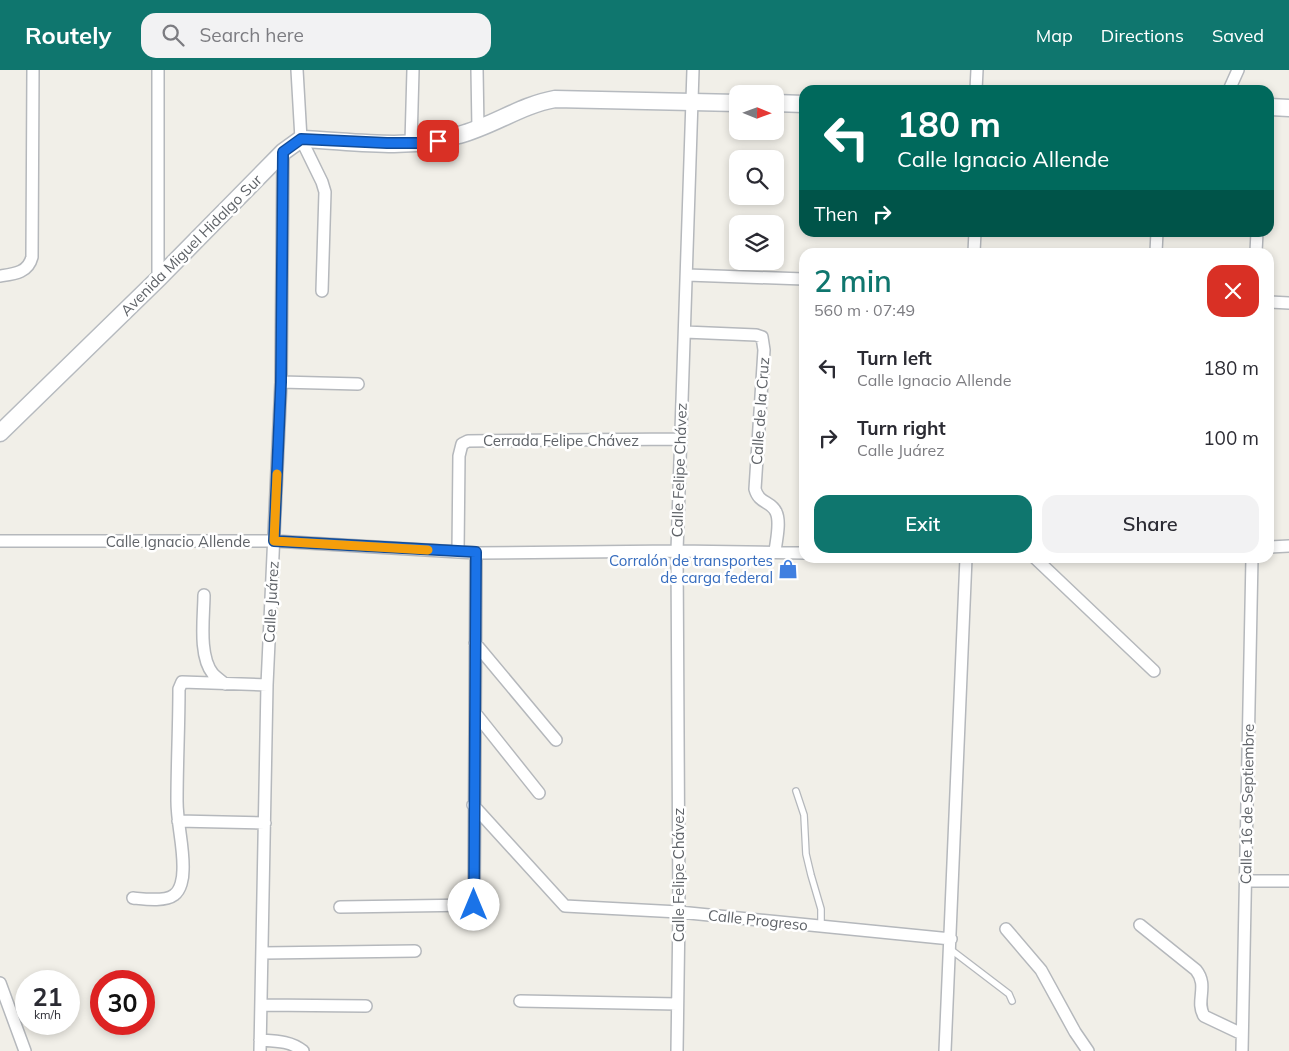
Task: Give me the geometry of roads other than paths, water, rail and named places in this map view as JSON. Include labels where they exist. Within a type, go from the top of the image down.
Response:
[{"type":"main road","points":[[301,139],[411,143],[438,141],[478,129],[539,101],[555,98],[729,103]]},
{"type":"main road","points":[[784,103],[799,104]]},
{"type":"main road","points":[[1274,107],[1289,108]]},
{"type":"main road","name":"Avenida Miguel Hidalgo Sur","points":[[0,433],[158,279],[283,152],[301,139]]},
{"type":"street","points":[[0,276],[17,274],[30,264],[32,257],[33,70]]},
{"type":"street","points":[[158,70],[158,279]]},
{"type":"street","points":[[297,70],[301,139],[324,186],[322,291]]},
{"type":"street","points":[[411,143],[413,70]]},
{"type":"street","points":[[477,70],[478,129]]},
{"type":"street","name":"Calle Felipe Chávez","points":[[677,1051],[679,912],[677,551],[693,70]]},
{"type":"street","points":[[976,85],[977,70]]},
{"type":"street","points":[[1231,85],[1238,70]]},
{"type":"street","name":"Calle Juárez","points":[[260,1045],[267,685],[281,382],[283,152]]},
{"type":"street","points":[[687,275],[799,279]]},
{"type":"street","points":[[1274,302],[1289,303]]},
{"type":"street","name":"Calle de la Cruz","points":[[685,332],[756,335],[762,337],[764,350],[755,489],[759,499],[777,513],[775,552]]},
{"type":"street","points":[[281,382],[358,384]]},
{"type":"street","name":"Cerrada Felipe Chávez","points":[[458,552],[459,456],[462,444],[468,441],[680,439]]},
{"type":"street","name":"Calle Ignacio Allende","points":[[0,541],[274,541],[458,552],[799,552]]},
{"type":"street","points":[[1274,547],[1289,546]]},
{"type":"street","points":[[340,907],[474,905],[476,552]]},
{"type":"street","points":[[945,1051],[966,563]]},
{"type":"street","points":[[1040,563],[1154,671]]},
{"type":"street","name":"Calle 16 de Septiembre","points":[[1242,1051],[1252,563]]},
{"type":"street","points":[[204,595],[204,649],[207,663],[212,674],[225,684]]},
{"type":"street","points":[[475,643],[556,740]]},
{"type":"street","points":[[133,898],[161,899],[174,896],[180,888],[183,872],[183,854],[178,821],[180,685],[182,682],[188,681],[267,685]]},
{"type":"street","points":[[476,714],[539,793]]},
{"type":"street","name":"Calle Progreso","points":[[474,805],[565,906],[679,912],[821,926],[951,944]]},
{"type":"street","points":[[178,821],[265,823]]},
{"type":"street","points":[[1245,881],[1289,881]]},
{"type":"street","points":[[1140,925],[1202,976],[1201,1011],[1204,1016],[1242,1034]]},
{"type":"street","points":[[1006,929],[1041,970],[1085,1050]]},
{"type":"street","points":[[263,953],[415,951]]},
{"type":"street","points":[[0,983],[25,1051]]},
{"type":"street","points":[[520,1002],[677,1004]]},
{"type":"street","points":[[262,1005],[366,1006]]},
{"type":"street","points":[[260,1045],[283,1041],[297,1046],[303,1051]]},
{"type":"lane","points":[[796,792],[804,815],[808,861],[821,909],[821,926]]},
{"type":"lane","points":[[951,944],[1008,994],[1012,1000]]},
{"type":"place","name":"Corralón de transportes de carga federal","points":[[788,569]]}]
